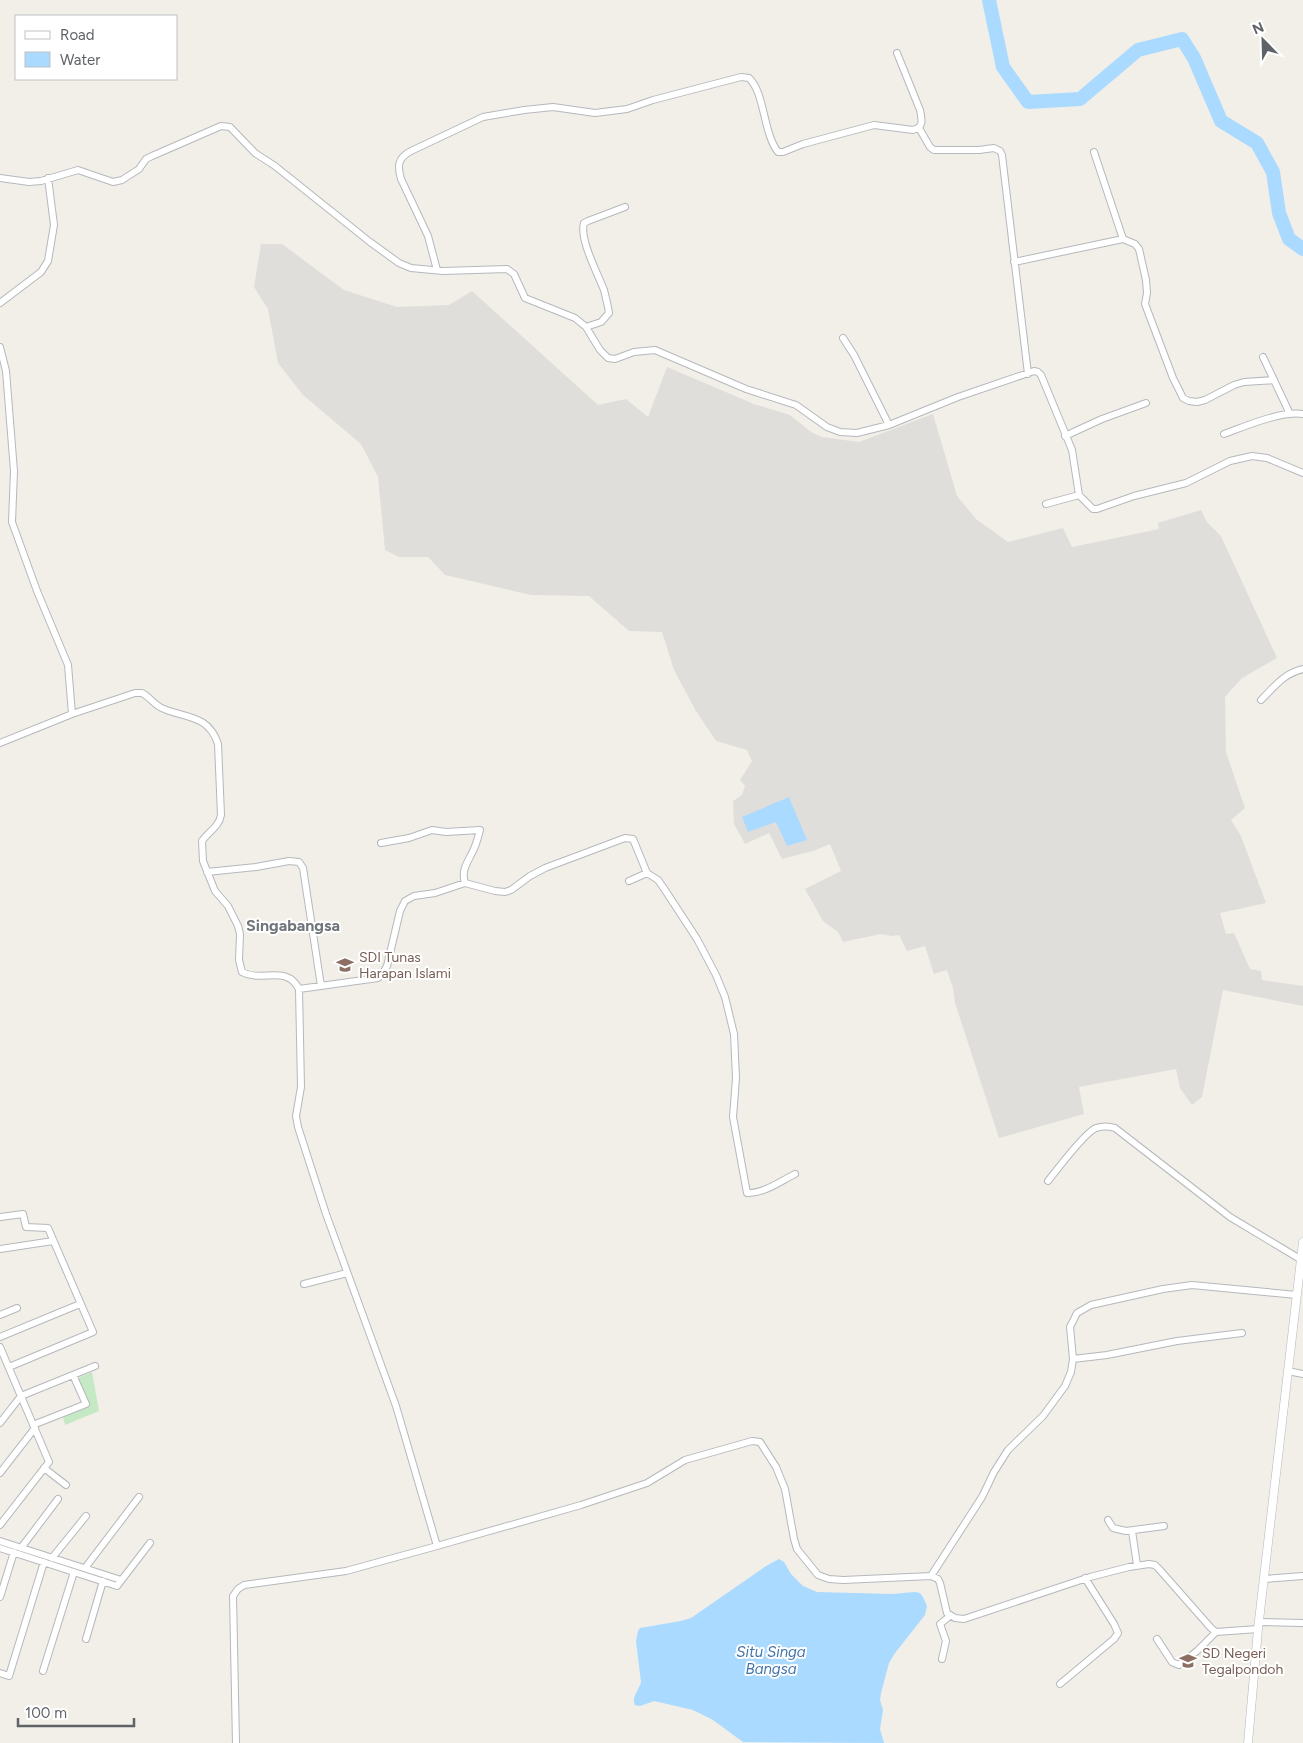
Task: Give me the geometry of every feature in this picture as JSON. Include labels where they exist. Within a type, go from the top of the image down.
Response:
[{"type":"street","points":[[437,270],[428,236],[401,180],[400,162],[403,156],[411,151],[483,117],[553,107],[594,113],[627,109],[653,100],[741,77],[748,78],[756,89],[767,126],[778,152],[783,152],[803,144],[874,125],[913,130],[922,126],[920,110],[897,53]]},
{"type":"street","points":[[0,178],[29,182],[78,170],[100,179],[114,182],[122,180],[139,169],[146,159],[152,156],[221,126],[230,127],[255,153],[275,166],[370,242],[399,262],[411,268],[437,270],[507,269],[514,274],[525,298],[570,315],[586,327],[600,350],[608,358],[615,359],[634,352],[656,350],[746,389],[796,405],[833,430],[857,433],[889,425],[958,397],[1038,372],[1041,375],[1072,450],[1079,495],[1093,509],[1186,483],[1230,462],[1252,456],[1268,458],[1303,473]]},
{"type":"street","points":[[919,128],[930,147],[934,150],[994,148],[1000,150],[1004,160],[1028,374]]},
{"type":"street","points":[[1094,152],[1123,239]]},
{"type":"street","points":[[0,303],[41,272],[48,261],[54,225],[48,178]]},
{"type":"street","points":[[586,327],[601,322],[609,314],[605,293],[585,239],[584,223],[625,207]]},
{"type":"street","points":[[1014,262],[1123,239],[1134,244],[1139,249],[1146,280],[1145,304],[1173,378],[1183,398],[1197,402],[1244,382],[1274,380]]},
{"type":"street","points":[[843,338],[854,355],[889,425]]},
{"type":"street","points":[[0,347],[14,471],[12,522],[37,591],[68,665],[72,714]]},
{"type":"street","points":[[1262,357],[1290,414]]},
{"type":"street","points":[[1065,436],[1102,419],[1146,403]]},
{"type":"street","points":[[1224,434],[1274,417],[1303,414]]},
{"type":"street","points":[[1046,504],[1079,495]]},
{"type":"street","points":[[1261,700],[1284,676],[1303,668]]},
{"type":"street","points":[[0,743],[72,714],[135,693],[142,693],[165,710],[192,716],[211,730],[218,744],[221,815],[220,822],[202,841],[203,862],[215,891],[228,906],[238,926],[240,934],[238,960],[242,972],[247,975],[280,975],[290,977],[300,989],[301,1087],[296,1116],[326,1214],[396,1406],[437,1546]]},
{"type":"street","points":[[381,843],[409,838],[432,830],[446,832],[480,830],[473,852],[465,864],[465,883]]},
{"type":"street","points":[[300,989],[378,978],[388,966],[404,901],[414,896],[435,893],[465,883],[505,892],[545,868],[628,838],[633,839],[647,874],[658,880],[697,939],[725,997],[734,1034],[736,1078],[733,1117],[746,1193],[770,1187],[795,1174]]},
{"type":"street","points":[[207,872],[256,867],[289,861],[299,862],[303,868],[321,986]]},
{"type":"street","points":[[629,881],[647,874]]},
{"type":"street","points":[[1048,1181],[1093,1129],[1115,1128],[1230,1217],[1300,1259]]},
{"type":"street","points":[[0,1217],[23,1214],[26,1227],[48,1228],[93,1332],[9,1367]]},
{"type":"street","points":[[0,1249],[53,1241]]},
{"type":"street","points":[[1248,1743],[1258,1626],[1303,1242]]},
{"type":"street","points":[[304,1284],[347,1273]]},
{"type":"street","points":[[931,1576],[982,1497],[994,1472],[1008,1450],[1043,1416],[1064,1386],[1074,1359],[1070,1327],[1077,1313],[1091,1305],[1162,1289],[1192,1285],[1297,1295]]},
{"type":"street","points":[[0,1337],[80,1304]]},
{"type":"street","points":[[0,1315],[17,1308]]},
{"type":"street","points":[[1074,1359],[1177,1341],[1242,1333]]},
{"type":"street","points":[[0,1347],[2,1360],[9,1367],[49,1462],[0,1525]]},
{"type":"street","points":[[0,1423],[21,1396],[95,1366]]},
{"type":"street","points":[[1288,1372],[1303,1374]]},
{"type":"street","points":[[0,1473],[34,1426],[86,1404],[73,1375]]},
{"type":"street","points":[[236,1743],[233,1596],[244,1585],[346,1571],[437,1546],[591,1502],[647,1483],[685,1460],[752,1441],[760,1442],[776,1467],[785,1488],[797,1548],[818,1575],[829,1579],[843,1580],[931,1576],[938,1579],[940,1583],[947,1613],[955,1618],[964,1619],[1085,1578],[1137,1565],[1155,1565],[1216,1632]]},
{"type":"street","points":[[44,1468],[66,1485]]},
{"type":"street","points":[[85,1568],[139,1497]]},
{"type":"street","points":[[21,1548],[58,1499]]},
{"type":"street","points":[[0,1548],[44,1562],[53,1560],[86,1516]]},
{"type":"street","points":[[1108,1520],[1113,1528],[1118,1530],[1132,1531],[1164,1526]]},
{"type":"street","points":[[1132,1531],[1137,1565]]},
{"type":"street","points":[[0,1541],[53,1560],[121,1580]]},
{"type":"street","points":[[53,1560],[74,1572],[117,1586],[150,1543]]},
{"type":"street","points":[[0,1597],[14,1552]]},
{"type":"street","points":[[0,1673],[9,1676],[44,1562]]},
{"type":"street","points":[[43,1671],[74,1572]]},
{"type":"street","points":[[1264,1579],[1303,1576]]},
{"type":"street","points":[[1060,1684],[1114,1639],[1118,1633],[1085,1578]]},
{"type":"street","points":[[86,1638],[103,1581]]},
{"type":"street","points":[[942,1659],[946,1641],[940,1624],[950,1616]]},
{"type":"street","points":[[1157,1639],[1172,1662],[1179,1665],[1197,1651],[1216,1632],[1258,1626],[1303,1623]]},
{"type":"shaded area","points":[[261,244],[282,244],[344,290],[397,307],[449,305],[472,291],[598,405],[626,399],[648,417],[667,367],[754,404],[790,415],[811,432],[822,437],[859,442],[933,414],[957,496],[976,519],[1008,542],[1063,528],[1072,547],[1159,529],[1158,523],[1201,510],[1207,522],[1221,536],[1277,658],[1242,678],[1225,697],[1226,752],[1245,808],[1231,820],[1241,836],[1266,903],[1220,913],[1226,934],[1234,933],[1250,969],[1261,971],[1262,980],[1303,986],[1303,1006],[1223,990],[1202,1097],[1192,1105],[1180,1088],[1176,1069],[1079,1087],[1084,1114],[999,1138],[955,1003],[953,988],[947,970],[934,974],[925,946],[907,951],[899,935],[881,934],[843,942],[838,932],[823,921],[805,889],[841,871],[830,844],[813,851],[782,859],[769,833],[745,844],[734,824],[733,801],[742,795],[745,786],[740,780],[752,761],[747,750],[716,741],[696,711],[674,670],[662,632],[629,631],[589,596],[531,595],[445,575],[428,557],[399,557],[385,550],[378,477],[361,444],[303,395],[278,363],[268,309],[254,287]]},
{"type":"green space","points":[[92,1372],[99,1411],[65,1425],[63,1417],[90,1406],[78,1378]]},
{"type":"water","points":[[789,797],[807,840],[787,846],[776,822],[748,832],[742,817]]},
{"type":"water","name":"Situ Singa Bangsa","points":[[779,1559],[784,1562],[791,1574],[803,1586],[817,1592],[892,1594],[915,1592],[920,1593],[923,1597],[927,1606],[925,1615],[889,1663],[880,1700],[883,1710],[880,1729],[884,1743],[743,1742],[713,1720],[693,1710],[654,1701],[640,1706],[635,1705],[635,1697],[641,1682],[636,1641],[640,1628],[691,1618]]},
{"type":"waterway","points":[[989,0],[1003,67],[1028,102],[1080,99],[1138,50],[1182,39],[1194,58],[1221,121],[1257,143],[1273,172],[1279,213],[1289,239],[1303,249]]},
{"type":"place","name":"SDI Tunas Harapan Islami","points":[[345,965]]},
{"type":"place","name":"SD Negeri Tegalpondoh","points":[[1188,1661]]},
{"type":"district","name":"Singabangsa","points":[[293,925]]}]
